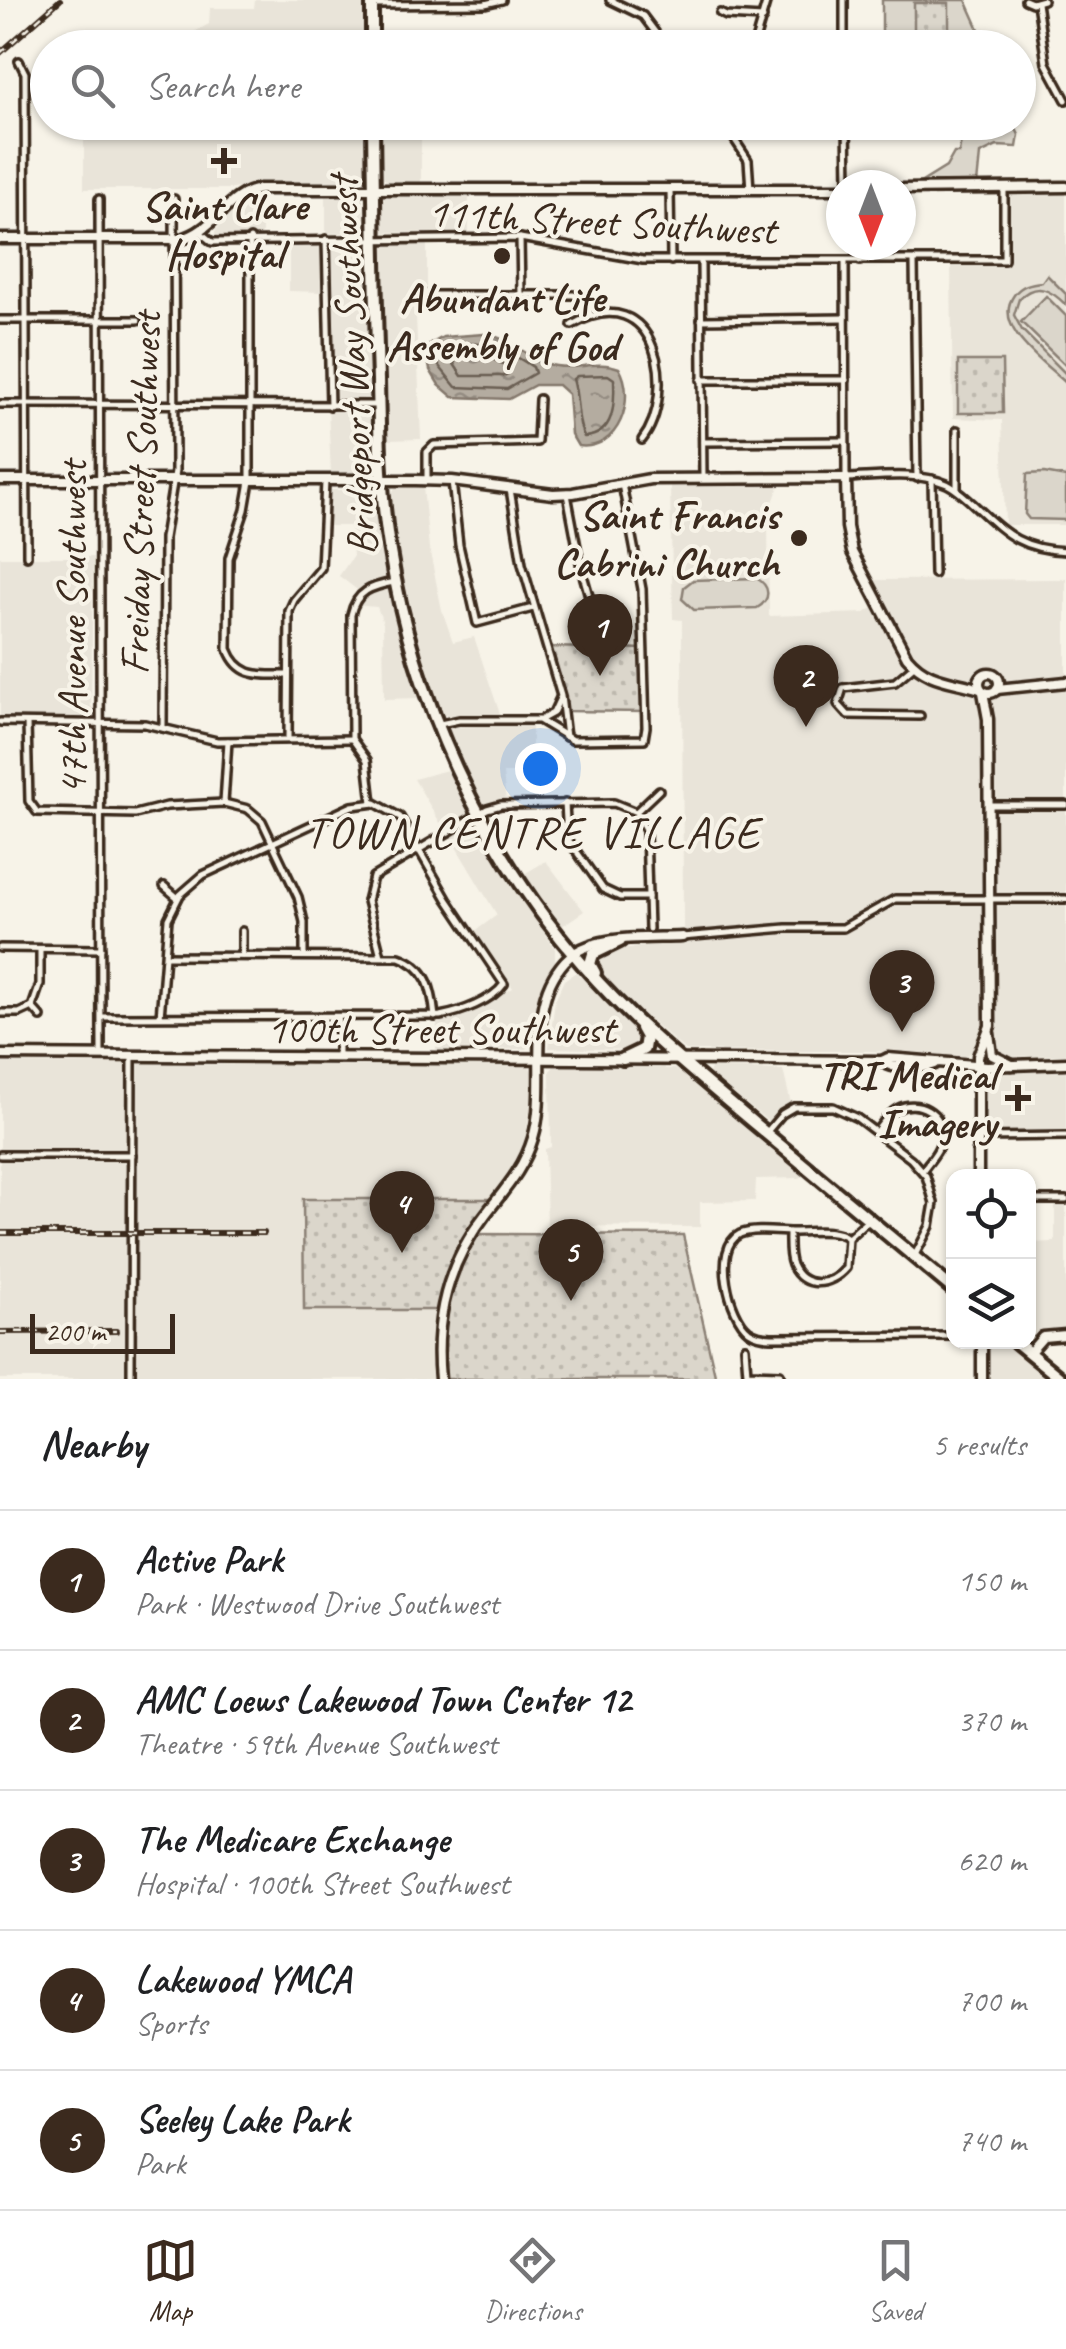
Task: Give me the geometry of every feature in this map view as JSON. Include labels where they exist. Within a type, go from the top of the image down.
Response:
[{"type":"main road","points":[[372,2],[372,30]]},
{"type":"main road","name":"Bridgeport Way Southwest","points":[[373,140],[381,481],[395,582],[411,648],[438,724],[479,814],[528,893],[574,954],[634,1019],[946,1283]]},
{"type":"main road","points":[[600,983],[590,964],[591,957],[598,949],[620,941]]},
{"type":"main road","points":[[623,1058],[638,1054],[645,1046],[645,1034],[634,1019]]},
{"type":"main road","points":[[1025,1349],[1061,1379]]},
{"type":"street","points":[[372,2],[485,4],[502,0]]},
{"type":"street","points":[[610,0],[642,16],[652,30]]},
{"type":"street","points":[[759,30],[767,0]]},
{"type":"street","points":[[844,0],[844,30]]},
{"type":"street","points":[[1025,0],[1040,2],[1046,63],[1066,100]]},
{"type":"street","points":[[720,13],[763,18]]},
{"type":"street","points":[[19,61],[25,73],[27,556]]},
{"type":"street","points":[[735,140],[748,160],[750,189]]},
{"type":"street","points":[[847,140],[848,170]]},
{"type":"street","points":[[916,188],[1066,188]]},
{"type":"street","name":"111th Street Southwest","points":[[200,232],[212,242],[520,238],[625,258],[671,261],[1004,260],[1004,188]]},
{"type":"street","points":[[670,189],[671,261]]},
{"type":"street","points":[[0,239],[174,240],[200,232],[246,192],[826,189]]},
{"type":"street","name":"Freiday Street Southwest","points":[[163,728],[164,538],[174,480],[176,405],[174,199]]},
{"type":"street","name":"47th Avenue Southwest","points":[[99,200],[102,1056]]},
{"type":"street","points":[[520,238],[521,295]]},
{"type":"street","points":[[326,239],[330,406]]},
{"type":"street","points":[[250,240],[250,481],[246,510],[229,558],[228,648],[234,662],[246,673],[288,675]]},
{"type":"street","points":[[701,261],[703,479]]},
{"type":"street","points":[[914,261],[917,478]]},
{"type":"street","points":[[845,262],[847,530],[852,552],[902,648],[915,666],[943,681],[982,690],[1066,682]]},
{"type":"street","points":[[423,295],[581,296],[590,315]]},
{"type":"street","points":[[572,325],[590,315],[612,312],[628,316],[642,328],[656,361],[656,413],[642,440]]},
{"type":"street","points":[[701,320],[846,318]]},
{"type":"street","points":[[0,320],[138,320]]},
{"type":"street","points":[[702,380],[846,380]]},
{"type":"street","points":[[427,480],[427,453],[434,446],[537,442],[539,399]]},
{"type":"street","points":[[0,404],[378,405]]},
{"type":"street","points":[[956,430],[957,490]]},
{"type":"street","points":[[703,442],[846,442]]},
{"type":"street","points":[[0,480],[427,480],[567,494],[650,480],[917,478],[957,490],[1019,542],[1038,549],[1066,551]]},
{"type":"street","points":[[932,480],[934,574]]},
{"type":"street","points":[[452,481],[464,570],[477,622],[533,608]]},
{"type":"street","points":[[288,740],[289,611],[322,563],[324,482]]},
{"type":"street","points":[[438,724],[459,720],[540,720],[566,737],[582,741],[644,739],[644,603],[622,484]]},
{"type":"street","points":[[510,489],[518,544],[533,608],[559,688],[566,737]]},
{"type":"street","points":[[567,494],[580,568],[604,648]]},
{"type":"street","points":[[372,802],[368,760],[352,739],[352,609],[366,590],[395,582]]},
{"type":"street","points":[[915,666],[890,684],[843,688],[838,704],[851,716],[920,716]]},
{"type":"street","points":[[943,681],[970,682],[990,673],[1034,684]]},
{"type":"street","points":[[980,677],[988,719],[990,1052],[1012,1065]]},
{"type":"street","points":[[988,719],[998,678]]},
{"type":"street","points":[[540,720],[556,709],[559,688]]},
{"type":"street","points":[[0,722],[145,724],[201,739],[228,741],[352,739]]},
{"type":"street","points":[[27,722],[28,797],[34,809],[51,814],[136,814],[167,806],[224,803],[243,806],[259,816],[302,908],[304,956]]},
{"type":"street","points":[[224,803],[228,741]]},
{"type":"street","points":[[636,812],[659,790]]},
{"type":"street","points":[[102,1018],[435,1017],[461,1011],[504,985],[396,814],[372,802],[352,806],[203,875],[178,898],[168,919],[160,1016]]},
{"type":"street","points":[[381,956],[368,901],[369,886],[376,874],[501,804],[622,804],[636,812],[646,831],[649,929]]},
{"type":"street","points":[[566,804],[567,838],[601,886],[620,897],[648,897]]},
{"type":"street","points":[[989,806],[1066,805]]},
{"type":"street","points":[[164,886],[178,898]]},
{"type":"street","points":[[440,1379],[438,1342],[448,1284],[472,1234],[527,1156],[538,1119],[541,1020],[556,974],[574,954],[592,945],[620,941],[842,928],[895,899],[1066,898]]},
{"type":"street","points":[[242,931],[242,956]]},
{"type":"street","points":[[0,948],[101,950]]},
{"type":"street","points":[[0,1014],[18,1013],[32,1006],[40,984],[40,949]]},
{"type":"street","points":[[166,956],[405,959],[424,973],[432,988],[435,1017]]},
{"type":"street","points":[[32,1006],[41,1017]]},
{"type":"street","points":[[338,1018],[338,1057]]},
{"type":"street","points":[[978,1169],[978,1065],[990,1026]]},
{"type":"street","name":"100th Street Southwest","points":[[0,1055],[623,1058],[882,1062],[888,1066],[928,1067],[1066,1064]]},
{"type":"street","points":[[130,1379],[132,1056]]},
{"type":"street","points":[[766,1133],[789,1109],[814,1105],[841,1108],[923,1170],[934,1209],[926,1239],[914,1257]]},
{"type":"street","points":[[876,1132],[902,1106],[916,1105],[932,1112],[940,1125],[942,1140],[923,1170]]},
{"type":"street","points":[[977,1137],[1066,1136]]},
{"type":"street","points":[[0,1155],[132,1155]]},
{"type":"street","points":[[1036,1200],[1066,1200]]},
{"type":"street","points":[[789,1232],[793,1267],[806,1281],[816,1283],[834,1280],[846,1268],[848,1238],[868,1219]]},
{"type":"street","points":[[848,1238],[835,1232],[749,1232],[736,1237],[727,1249],[728,1294],[742,1324],[750,1332],[772,1338],[946,1336]]},
{"type":"street","points":[[1029,1352],[1043,1337],[1066,1335]]},
{"type":"street","points":[[745,1347],[746,1373],[780,1374],[780,1379]]},
{"type":"street","points":[[982,1349],[982,1379]]},
{"type":"shaded area","points":[[255,0],[363,0],[363,30],[198,30],[209,24],[210,8],[254,8]]},
{"type":"shaded area","points":[[882,0],[966,0],[979,30],[949,30],[948,3],[915,3],[914,30],[882,30]]},
{"type":"shaded area","points":[[914,3],[949,3],[949,30],[914,30]]},
{"type":"shaded area","name":"Saint Clare Hospital","points":[[84,140],[364,140],[365,178],[361,182],[231,189],[84,189]]},
{"type":"shaded area","points":[[381,140],[421,140],[421,182],[388,182],[382,177]]},
{"type":"shaded area","points":[[961,140],[1018,140],[1017,147],[997,146],[980,154],[977,184],[922,182],[946,167],[954,153],[959,153]]},
{"type":"shaded area","points":[[469,194],[469,234],[383,232],[381,203],[385,197]]},
{"type":"shaded area","points":[[1009,194],[1066,194],[1066,525],[1005,525],[1002,420],[953,418],[951,266],[1010,264]]},
{"type":"shaded area","points":[[262,196],[262,235],[215,236],[236,208]]},
{"type":"shaded area","points":[[326,196],[363,199],[365,231],[326,234]]},
{"type":"shaded area","points":[[388,243],[427,243],[427,289],[415,290],[421,439],[387,440],[382,249]]},
{"type":"shaded area","points":[[289,245],[362,246],[367,250],[372,469],[366,476],[331,476],[323,292],[289,291]]},
{"type":"shaded area","points":[[1047,275],[1066,294],[1066,305],[1049,292],[1031,290],[1019,299],[1014,315],[1022,330],[1066,374],[1066,383],[1024,344],[1010,320],[1009,307],[1014,295],[1026,285],[1042,282]]},
{"type":"shaded area","points":[[1046,296],[1066,316],[1066,366],[1021,322]]},
{"type":"shaded area","points":[[958,361],[1002,361],[1003,413],[958,413]]},
{"type":"shaded area","points":[[1027,474],[1066,477],[1066,520],[1029,519],[1025,514]]},
{"type":"shaded area","points":[[670,486],[779,486],[768,516],[769,616],[865,613],[884,601],[873,580],[1066,579],[1066,1055],[996,1054],[991,1044],[996,1029],[995,978],[983,979],[983,1023],[972,1051],[965,1057],[869,1051],[686,1051],[596,967],[595,955],[602,951],[683,942],[682,620],[673,619]]},
{"type":"shaded area","points":[[423,487],[429,548],[442,610],[453,642],[474,637],[500,714],[444,715],[424,663],[398,553],[391,494],[395,488]]},
{"type":"shaded area","points":[[331,490],[367,490],[374,496],[389,593],[419,698],[384,699],[383,623],[377,607],[351,605],[360,592],[339,576],[353,556],[350,526],[326,526],[327,496]]},
{"type":"shaded area","points":[[0,557],[93,557],[91,706],[96,712],[91,720],[0,719]]},
{"type":"shaded area","points":[[756,578],[767,593],[757,608],[694,610],[682,599],[684,587],[693,580]]},
{"type":"shaded area","points":[[545,647],[594,648],[605,657],[615,648],[645,649],[646,712],[564,711]]},
{"type":"shaded area","points":[[532,724],[532,773],[503,773],[506,802],[485,805],[472,786],[449,727]]},
{"type":"shaded area","points":[[447,770],[469,814],[445,831],[414,779]]},
{"type":"shaded area","points":[[474,825],[555,949],[555,964],[536,1015],[532,1045],[526,1049],[436,1050],[437,1022],[467,1014],[513,988],[474,932],[497,915],[450,837]]},
{"type":"shaded area","points":[[546,861],[584,911],[562,926],[524,874]]},
{"type":"shaded area","points":[[576,972],[639,1035],[640,1045],[632,1050],[549,1048],[555,1000],[564,980]]},
{"type":"shaded area","points":[[0,1063],[529,1066],[532,1099],[525,1141],[491,1199],[303,1199],[304,1310],[436,1310],[433,1379],[0,1379]]},
{"type":"shaded area","points":[[556,1064],[675,1069],[804,1175],[756,1179],[755,1201],[700,1202],[700,1227],[547,1226],[545,1149],[551,1147],[550,1071]]},
{"type":"shaded area","points":[[711,1068],[783,1070],[791,1104],[769,1122],[709,1074]]},
{"type":"shaded area","points":[[1066,1071],[1066,1134],[992,1134],[983,1130],[983,1079],[991,1072]]},
{"type":"shaded area","points":[[303,1199],[491,1199],[455,1250],[436,1310],[304,1310]]},
{"type":"shaded area","points":[[1055,1203],[1066,1204],[1066,1332],[1044,1332],[1036,1337],[1036,1243],[1055,1242]]},
{"type":"shaded area","points":[[472,1234],[683,1235],[716,1379],[440,1379],[444,1296]]},
{"type":"shaded area","points":[[988,1349],[1012,1349],[1048,1379],[988,1379]]},
{"type":"water","points":[[484,334],[547,364],[619,368],[624,380],[625,407],[614,432],[592,446],[578,446],[571,434],[568,394],[558,385],[535,385],[509,399],[453,397],[430,370],[429,345],[443,337]]},
{"type":"railway","points":[[0,53],[60,0]]},
{"type":"railway","points":[[0,1233],[264,1233]]},
{"type":"railway","points":[[0,1332],[116,1331]]},
{"type":"place","name":"Saint Clare Hospital","points":[[224,161]]},
{"type":"place","name":"Abundant Life Assembly of God","points":[[502,256]]},
{"type":"place","name":"Saint Francis Cabrini Church","points":[[799,538]]},
{"type":"place","name":"Active Park","points":[[600,676]]},
{"type":"place","name":"AMC Loews Lakewood Town Center 12","points":[[806,727]]},
{"type":"place","name":"The Medicare Exchange","points":[[902,1032]]},
{"type":"place","name":"TRI Medical Imagery","points":[[1018,1098]]},
{"type":"place","name":"Lakewood YMCA","points":[[402,1253]]},
{"type":"place","name":"Seeley Lake Park","points":[[571,1301]]},
{"type":"district","name":"TOWN CENTRE VILLAGE","points":[[533,831]]}]
